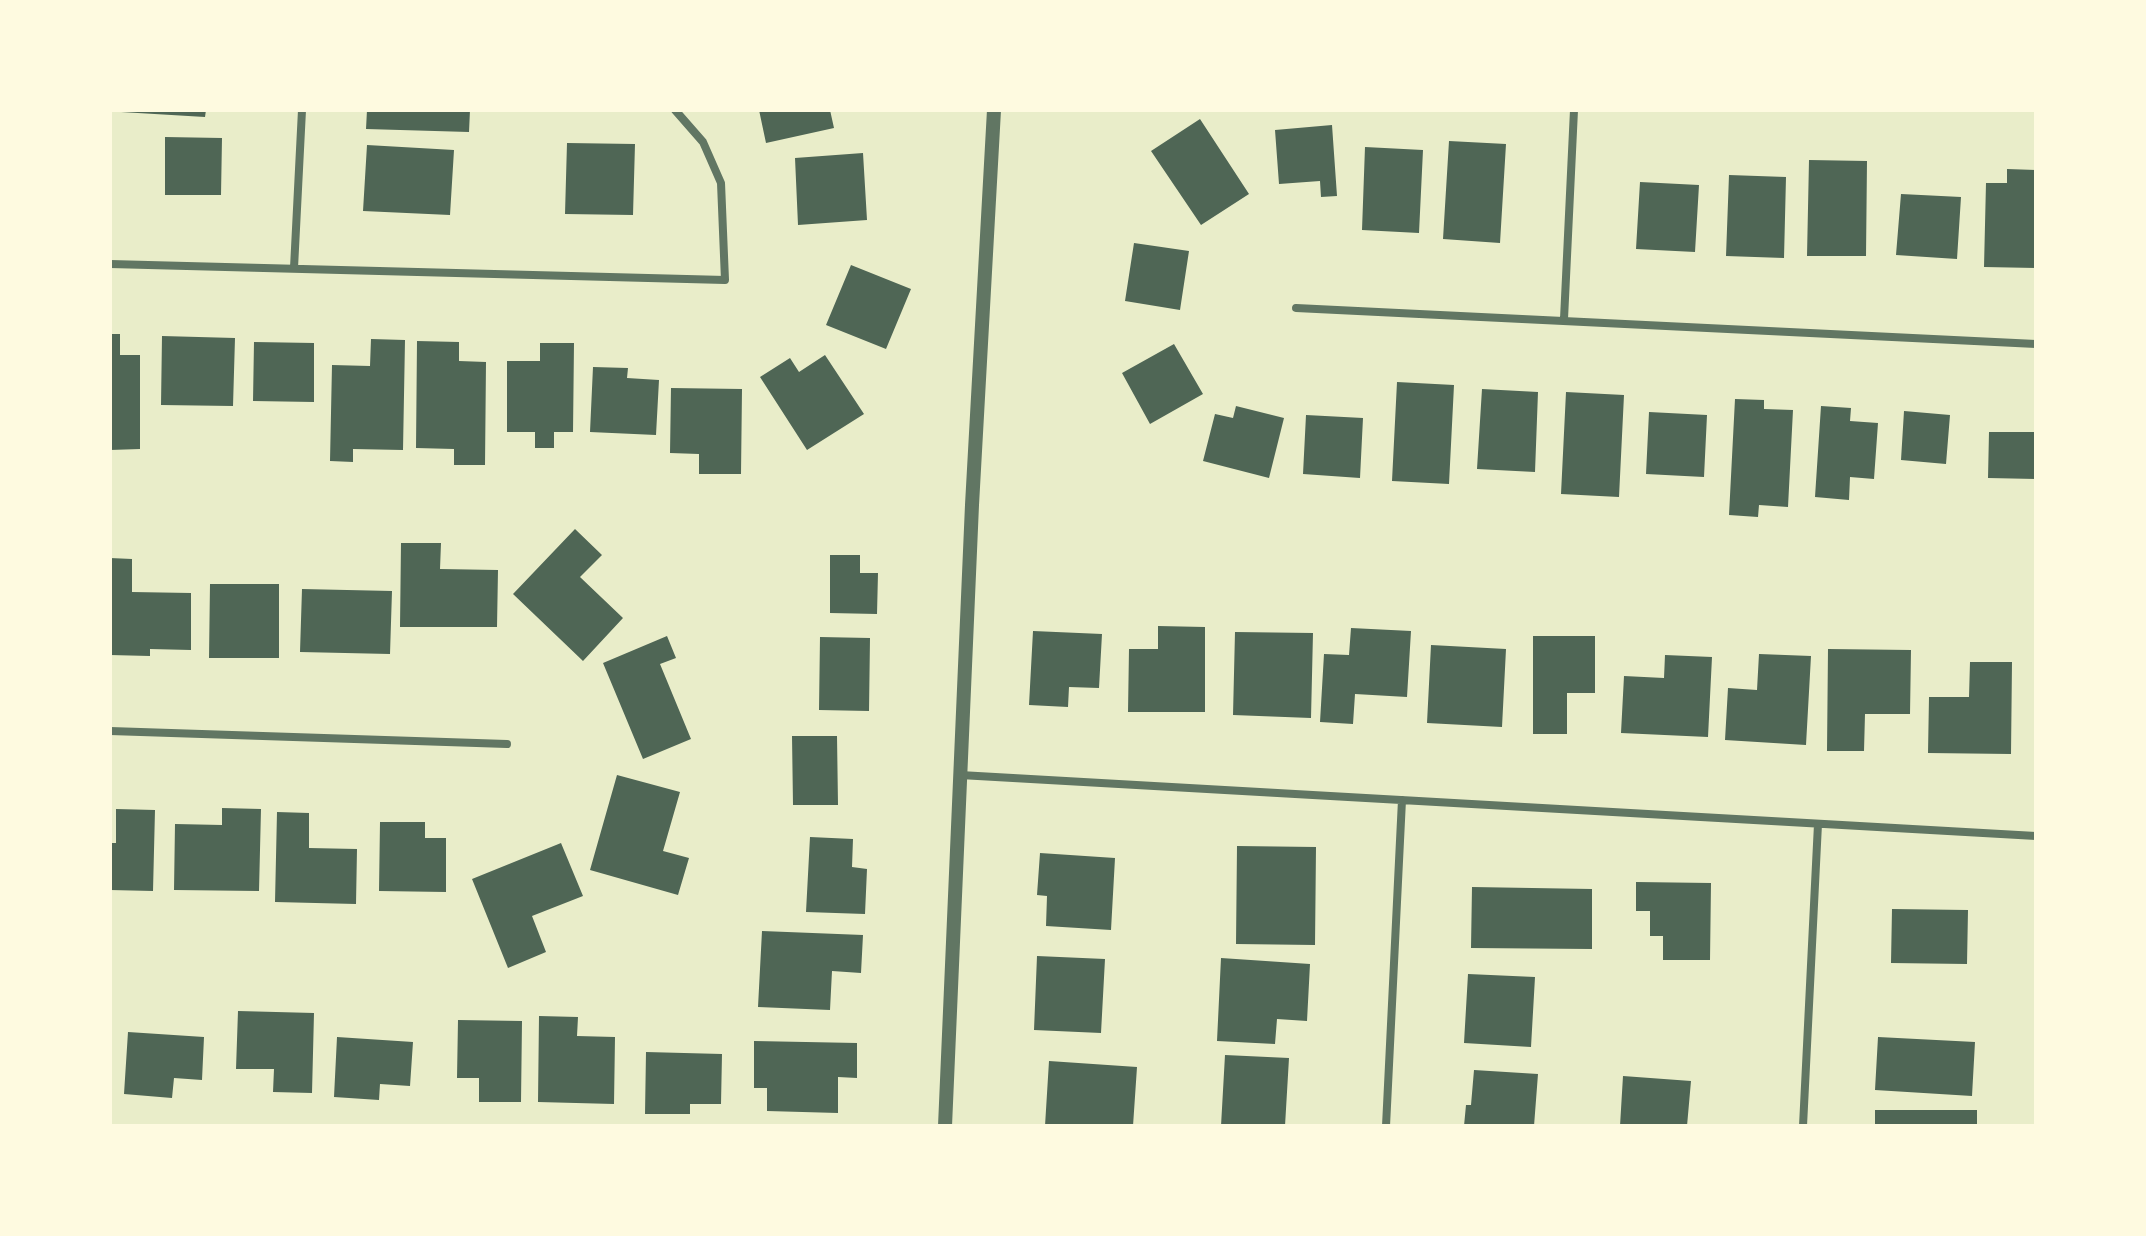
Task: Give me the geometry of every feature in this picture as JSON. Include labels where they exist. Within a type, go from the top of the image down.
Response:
[{"type":"street","points":[[294,268],[302,110]]},
{"type":"street","points":[[110,264],[725,280],[721,183],[703,142],[675,110]]},
{"type":"street","points":[[945,1126],[994,110]]},
{"type":"street","points":[[1564,319],[1574,110]]},
{"type":"street","points":[[1296,308],[2036,344]]},
{"type":"street","points":[[110,731],[507,744]]},
{"type":"street","points":[[960,775],[2036,836]]},
{"type":"street","points":[[1386,1126],[1402,800]]},
{"type":"street","points":[[1803,1126],[1818,824]]},
{"type":"building","points":[[121,110],[206,110],[205,117]]},
{"type":"building","points":[[367,110],[470,110],[469,132],[366,129]]},
{"type":"building","points":[[759,110],[830,110],[834,128],[766,143]]},
{"type":"building","points":[[1200,119],[1249,194],[1201,225],[1151,151]]},
{"type":"building","points":[[1332,125],[1337,196],[1321,197],[1320,181],[1279,184],[1275,130]]},
{"type":"building","points":[[165,137],[222,138],[221,195],[165,195]]},
{"type":"building","points":[[1449,141],[1506,144],[1500,243],[1443,239]]},
{"type":"building","points":[[567,143],[635,144],[633,215],[565,214]]},
{"type":"building","points":[[367,145],[454,150],[450,215],[363,211]]},
{"type":"building","points":[[1365,147],[1423,150],[1419,233],[1362,230]]},
{"type":"building","points":[[863,153],[867,220],[798,225],[795,158]]},
{"type":"building","points":[[1809,160],[1867,161],[1866,256],[1807,256]]},
{"type":"building","points":[[2007,169],[2036,170],[2036,268],[1984,267],[1986,183],[2007,183]]},
{"type":"building","points":[[1729,175],[1786,177],[1784,258],[1726,256]]},
{"type":"building","points":[[1640,182],[1699,185],[1695,252],[1636,249]]},
{"type":"building","points":[[1901,194],[1961,197],[1957,259],[1896,255]]},
{"type":"building","points":[[1134,243],[1189,251],[1180,310],[1125,301]]},
{"type":"building","points":[[851,265],[911,289],[886,349],[826,325]]},
{"type":"building","points":[[110,334],[120,334],[120,355],[140,355],[140,449],[110,450]]},
{"type":"building","points":[[162,336],[235,338],[233,406],[161,405]]},
{"type":"building","points":[[371,339],[405,340],[403,450],[353,449],[353,462],[330,461],[332,365],[370,366]]},
{"type":"building","points":[[417,341],[459,342],[459,361],[486,362],[485,465],[454,465],[454,449],[416,448]]},
{"type":"building","points":[[254,342],[314,343],[314,402],[253,401]]},
{"type":"building","points":[[540,343],[574,343],[573,432],[554,432],[554,448],[535,448],[535,432],[507,432],[507,361],[540,361]]},
{"type":"building","points":[[1174,344],[1203,394],[1150,424],[1122,373]]},
{"type":"building","points":[[825,355],[864,414],[807,450],[760,377],[790,358],[799,372]]},
{"type":"building","points":[[593,367],[628,368],[627,378],[659,380],[656,435],[590,432]]},
{"type":"building","points":[[1397,382],[1454,385],[1449,484],[1392,481]]},
{"type":"building","points":[[671,388],[742,389],[741,474],[699,474],[699,454],[670,453]]},
{"type":"building","points":[[1482,389],[1538,392],[1535,472],[1477,469]]},
{"type":"building","points":[[1566,392],[1624,395],[1619,497],[1561,494]]},
{"type":"building","points":[[1735,399],[1764,400],[1764,409],[1793,410],[1788,507],[1759,505],[1758,517],[1729,515]]},
{"type":"building","points":[[1236,406],[1284,418],[1269,478],[1203,461],[1215,414],[1233,418]]},
{"type":"building","points":[[1821,406],[1851,408],[1850,421],[1878,423],[1874,479],[1850,477],[1849,500],[1815,497]]},
{"type":"building","points":[[1904,411],[1950,415],[1946,464],[1901,460]]},
{"type":"building","points":[[1649,412],[1707,415],[1704,477],[1646,474]]},
{"type":"building","points":[[1306,415],[1363,418],[1360,478],[1303,474]]},
{"type":"building","points":[[1989,432],[2036,432],[2036,479],[1988,478]]},
{"type":"building","points":[[575,529],[602,555],[580,577],[623,618],[583,661],[513,594]]},
{"type":"building","points":[[401,543],[441,543],[440,569],[498,570],[497,627],[400,627]]},
{"type":"building","points":[[830,555],[860,555],[860,573],[878,573],[877,614],[830,613]]},
{"type":"building","points":[[110,558],[132,559],[132,592],[191,593],[191,650],[150,649],[150,656],[110,655]]},
{"type":"building","points":[[210,584],[279,584],[279,658],[209,658]]},
{"type":"building","points":[[302,589],[392,591],[390,654],[300,652]]},
{"type":"building","points":[[1158,626],[1205,627],[1205,712],[1128,712],[1129,649],[1158,649]]},
{"type":"building","points":[[1351,628],[1411,631],[1407,697],[1355,694],[1353,724],[1320,722],[1324,654],[1349,655]]},
{"type":"building","points":[[1033,631],[1102,634],[1099,688],[1069,687],[1068,707],[1029,705]]},
{"type":"building","points":[[1235,632],[1313,633],[1311,718],[1233,715]]},
{"type":"building","points":[[667,636],[676,658],[660,664],[691,739],[643,759],[603,663]]},
{"type":"building","points":[[1533,636],[1595,636],[1595,693],[1567,693],[1567,734],[1533,734]]},
{"type":"building","points":[[820,637],[870,638],[869,711],[819,710]]},
{"type":"building","points":[[1431,645],[1506,649],[1502,727],[1427,723]]},
{"type":"building","points":[[1828,649],[1911,650],[1910,714],[1865,714],[1864,751],[1827,751]]},
{"type":"building","points":[[1759,654],[1811,656],[1806,745],[1725,740],[1728,688],[1757,690]]},
{"type":"building","points":[[1665,655],[1712,657],[1708,737],[1621,733],[1624,676],[1664,678]]},
{"type":"building","points":[[1970,662],[2012,662],[2011,754],[1928,753],[1929,697],[1969,697]]},
{"type":"building","points":[[792,736],[837,736],[838,805],[793,805]]},
{"type":"building","points":[[617,775],[680,792],[663,851],[689,858],[678,895],[590,870]]},
{"type":"building","points":[[222,808],[261,809],[259,891],[174,890],[175,824],[222,825]]},
{"type":"building","points":[[116,809],[155,810],[153,891],[110,890],[110,843],[116,843]]},
{"type":"building","points":[[277,812],[309,813],[309,848],[357,849],[356,904],[275,902]]},
{"type":"building","points":[[380,822],[425,822],[425,838],[446,838],[446,892],[379,891]]},
{"type":"building","points":[[810,837],[853,839],[852,867],[867,869],[865,914],[806,912]]},
{"type":"building","points":[[561,843],[583,896],[532,916],[546,952],[508,968],[472,879]]},
{"type":"building","points":[[1237,846],[1316,847],[1315,945],[1236,944]]},
{"type":"building","points":[[1040,853],[1115,858],[1111,930],[1046,926],[1047,896],[1037,895]]},
{"type":"building","points":[[1636,882],[1711,883],[1710,960],[1663,960],[1663,936],[1650,936],[1650,911],[1636,911]]},
{"type":"building","points":[[1472,887],[1592,889],[1592,949],[1471,948]]},
{"type":"building","points":[[1892,909],[1968,910],[1967,964],[1891,963]]},
{"type":"building","points":[[762,931],[863,935],[861,973],[832,971],[830,1010],[758,1007]]},
{"type":"building","points":[[1037,956],[1105,959],[1101,1033],[1034,1030]]},
{"type":"building","points":[[1221,958],[1310,964],[1307,1021],[1277,1019],[1275,1044],[1217,1041]]},
{"type":"building","points":[[1468,974],[1535,977],[1531,1047],[1464,1043]]},
{"type":"building","points":[[238,1011],[314,1013],[312,1093],[273,1092],[274,1069],[236,1069]]},
{"type":"building","points":[[539,1016],[578,1017],[577,1036],[615,1037],[614,1104],[538,1102]]},
{"type":"building","points":[[458,1020],[522,1021],[521,1102],[479,1102],[479,1078],[457,1078]]},
{"type":"building","points":[[128,1032],[204,1037],[202,1080],[174,1078],[172,1098],[124,1094]]},
{"type":"building","points":[[337,1037],[413,1042],[410,1086],[380,1084],[379,1100],[334,1097]]},
{"type":"building","points":[[1878,1037],[1975,1042],[1972,1096],[1875,1090]]},
{"type":"building","points":[[754,1041],[857,1043],[857,1078],[838,1077],[838,1113],[767,1111],[767,1088],[754,1088]]},
{"type":"building","points":[[646,1052],[722,1054],[721,1104],[690,1104],[690,1114],[645,1114]]},
{"type":"building","points":[[1225,1055],[1289,1058],[1285,1126],[1221,1126]]},
{"type":"building","points":[[1049,1061],[1137,1067],[1133,1126],[1045,1126]]},
{"type":"building","points":[[1474,1070],[1538,1074],[1534,1126],[1464,1126],[1466,1105],[1471,1105]]},
{"type":"building","points":[[1623,1076],[1691,1081],[1687,1126],[1620,1126]]},
{"type":"building","points":[[1875,1110],[1977,1110],[1977,1126],[1875,1126]]}]
